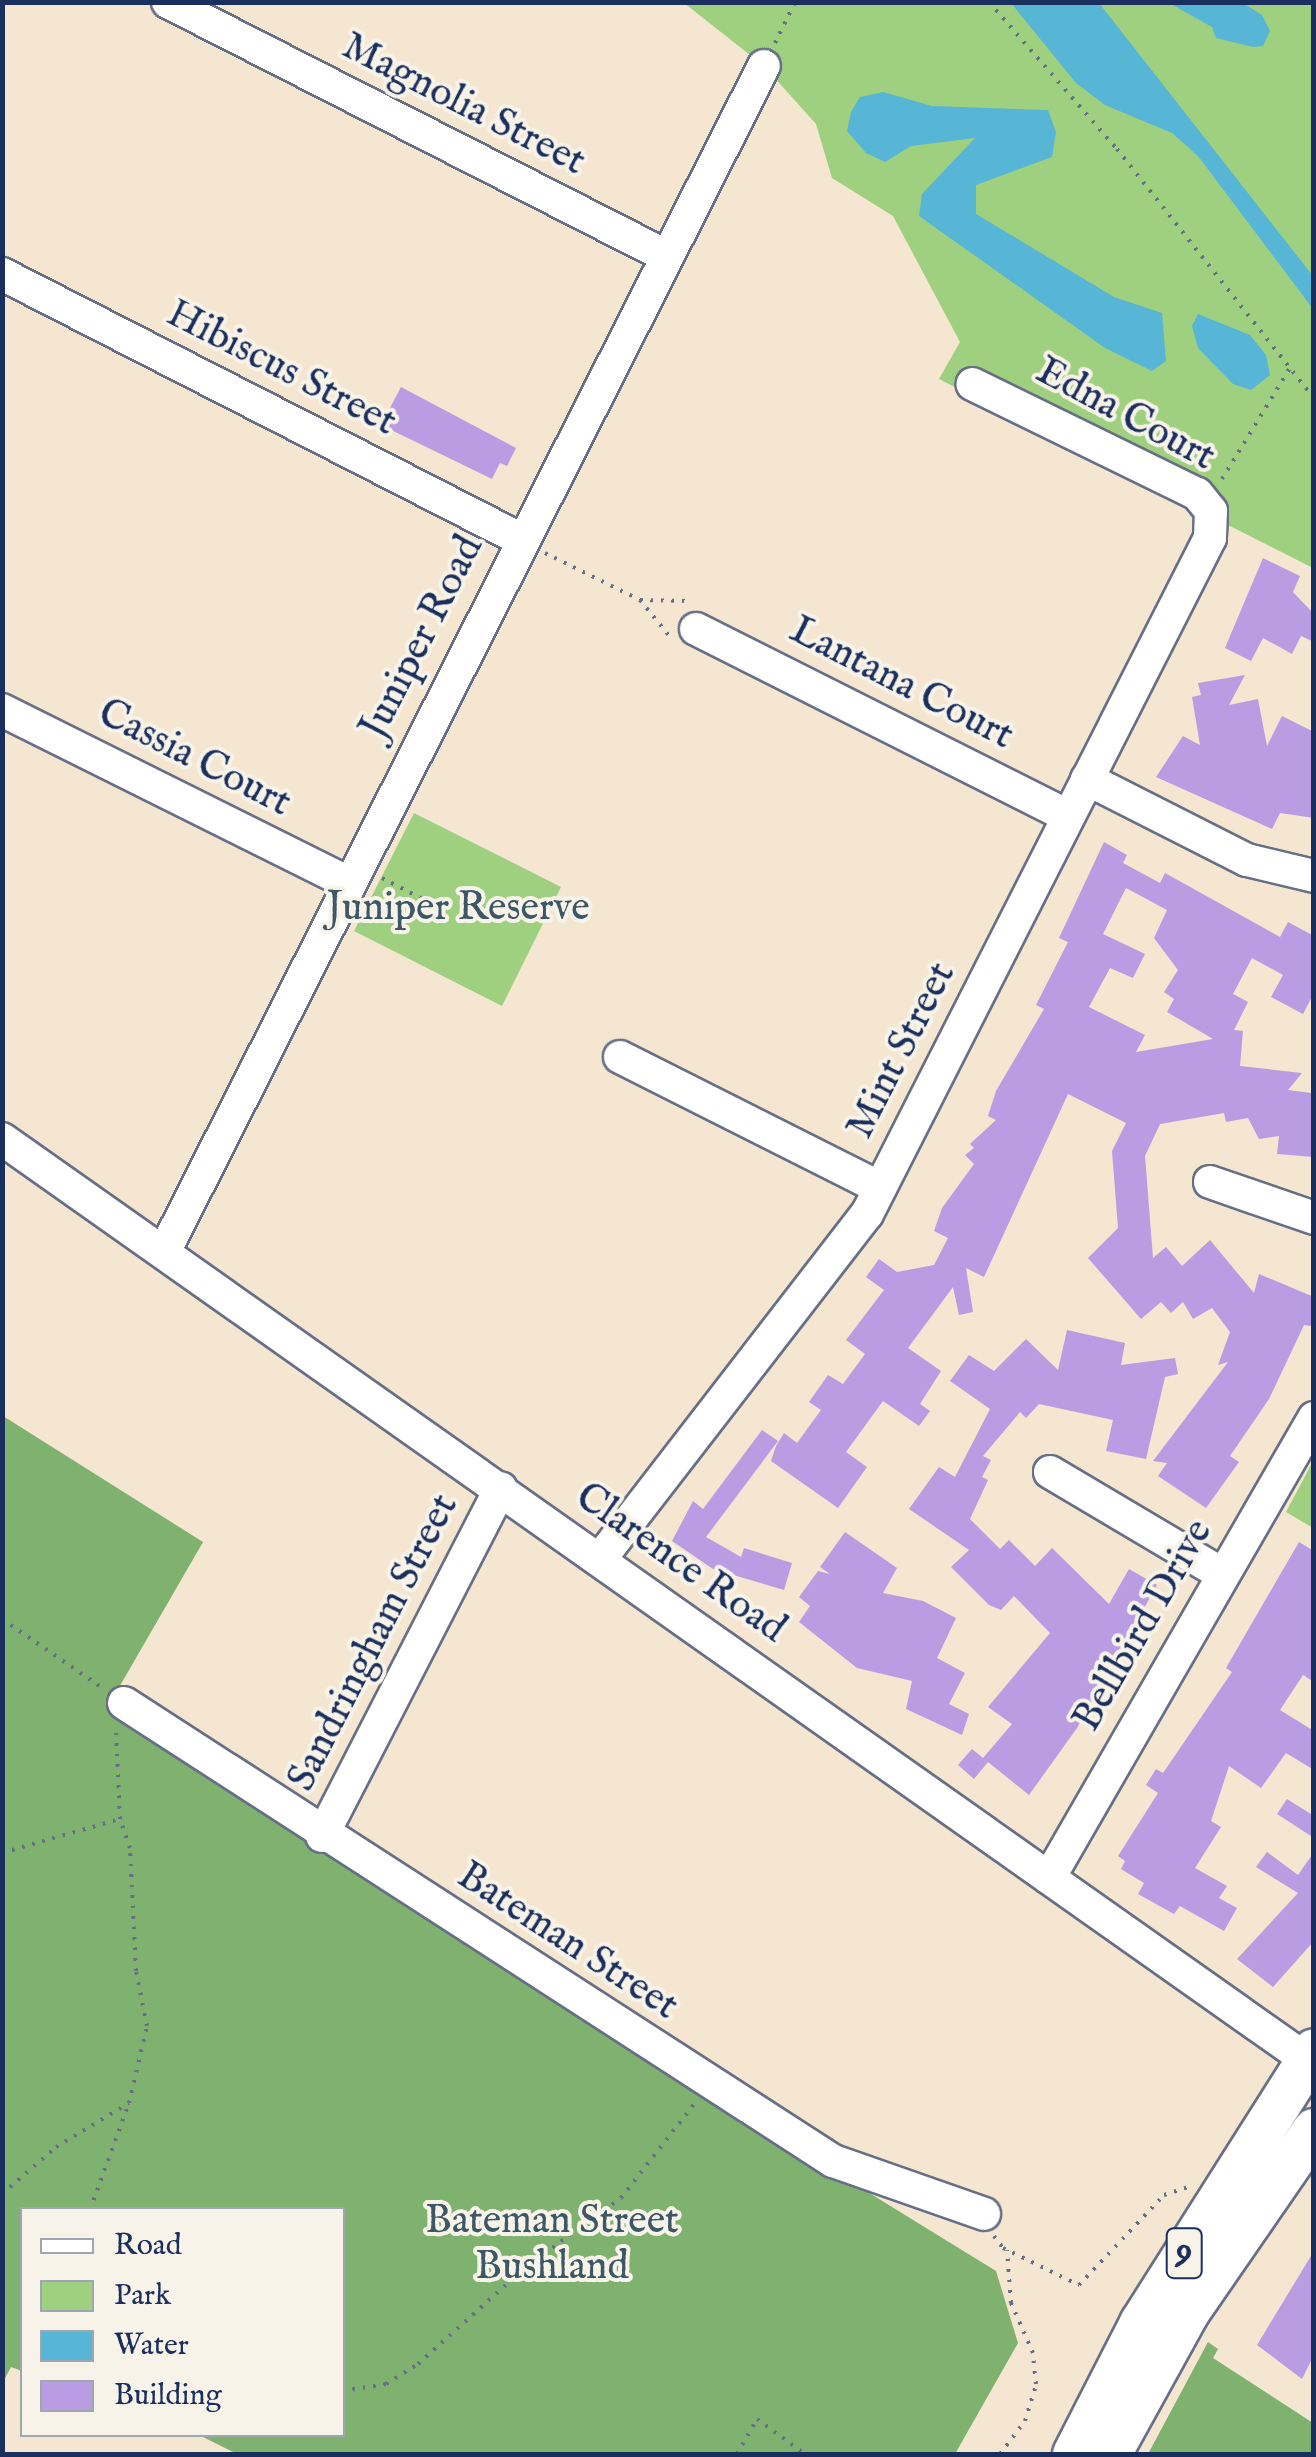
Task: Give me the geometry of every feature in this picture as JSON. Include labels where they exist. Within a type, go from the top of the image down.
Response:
[{"type":"main road","name":"9","points":[[1074,2454],[1141,2323],[1311,2058]]},
{"type":"main road","name":"9","points":[[1110,2454],[1189,2311],[1308,2151]]},
{"type":"street","name":"Magnolia Street","points":[[168,2],[666,256]]},
{"type":"street","name":"Juniper Road","points":[[164,1252],[363,880],[530,545],[666,256],[764,66]]},
{"type":"street","name":"Hibiscus Street","points":[[2,274],[530,545]]},
{"type":"street","name":"Edna Court","points":[[972,384],[1197,494],[1211,510],[1210,538]]},
{"type":"street","name":"Mint Street","points":[[600,1559],[867,1214],[1210,538]]},
{"type":"street","name":"Lantana Court","points":[[693,626],[1068,816]]},
{"type":"street","name":"Cassia Court","points":[[2,710],[363,880]]},
{"type":"street","points":[[1087,779],[1247,860],[1314,876]]},
{"type":"street","points":[[620,1057],[880,1188]]},
{"type":"street","name":"Clarence Road","points":[[2,1139],[1049,1878],[1311,2058]]},
{"type":"street","points":[[1210,1182],[1314,1218]]},
{"type":"street","name":"Bellbird Drive","points":[[1049,1878],[1314,1418]]},
{"type":"street","points":[[1050,1472],[1222,1574]]},
{"type":"street","name":"Sandringham Street","points":[[322,1836],[500,1488]]},
{"type":"street","name":"Bateman Street","points":[[124,1703],[322,1836],[833,2161],[989,2225]]},
{"type":"path","points":[[764,66],[795,2]]},
{"type":"path","points":[[989,2],[1118,149],[1314,398]]},
{"type":"path","points":[[1218,484],[1290,368]]},
{"type":"path","points":[[530,545],[693,626]]},
{"type":"path","points":[[640,600],[693,626]]},
{"type":"path","points":[[363,880],[404,885],[444,910]]},
{"type":"path","points":[[2,1619],[124,1703],[112,1751],[120,1819],[130,1848],[136,1970],[146,2026],[129,2104],[91,2207]]},
{"type":"path","points":[[2,1853],[120,1819]]},
{"type":"path","points":[[345,2390],[386,2384],[418,2364],[527,2266],[622,2198],[710,2084]]},
{"type":"path","points":[[2,2194],[56,2147],[129,2104]]},
{"type":"path","points":[[989,2225],[1007,2250],[1078,2285],[1164,2196],[1201,2184]]},
{"type":"path","points":[[1000,2454],[1025,2421],[1036,2384],[1033,2353],[1011,2303],[1007,2250]]},
{"type":"path","points":[[737,2454],[757,2419],[805,2454]]},
{"type":"green space","points":[[684,3],[1313,3],[1313,568],[939,379],[960,342],[893,216],[832,178],[816,124],[764,66]]},
{"type":"green space","name":"Juniper Reserve","points":[[414,813],[561,887],[502,1006],[354,931]]},
{"type":"green space","name":"Bateman Street Bushland","points":[[3,1416],[203,1542],[110,1703],[570,2009],[996,2271],[1018,2343],[955,2454],[237,2454],[203,2437],[345,2437],[345,2207],[20,2207],[20,2370],[11,2367],[3,2382]]},
{"type":"green space","points":[[1314,1464],[1313,1528],[1286,1512]]},
{"type":"green space","points":[[1208,2342],[1218,2349],[1213,2358],[1313,2423],[1313,2454],[1148,2454]]},
{"type":"water","points":[[1011,3],[1099,3],[1313,276],[1313,309],[1198,156],[1172,133],[1105,105],[1076,83]]},
{"type":"water","points":[[1169,3],[1243,3],[1262,15],[1270,31],[1263,46],[1216,38],[1212,27]]},
{"type":"water","points":[[883,92],[932,106],[1048,110],[1056,132],[1052,157],[976,185],[976,214],[1114,297],[1162,313],[1166,361],[1152,371],[1105,348],[919,216],[922,194],[975,138],[911,146],[885,162],[866,153],[847,131],[851,112],[860,97]]},
{"type":"water","points":[[1198,314],[1250,335],[1266,355],[1270,375],[1251,390],[1233,384],[1198,348],[1192,326]]},
{"type":"building","points":[[401,387],[516,448],[507,466],[500,463],[492,479],[381,425]]},
{"type":"building","points":[[1263,558],[1300,576],[1293,592],[1314,614],[1314,642],[1301,636],[1292,654],[1263,638],[1251,661],[1225,648]]},
{"type":"building","points":[[1245,675],[1229,705],[1258,699],[1267,746],[1282,716],[1314,732],[1314,818],[1280,813],[1272,829],[1156,777],[1183,736],[1200,745],[1192,697],[1201,695],[1198,683]]},
{"type":"building","points":[[1104,842],[1127,855],[1123,863],[1160,883],[1165,873],[1280,937],[1288,922],[1314,936],[1314,993],[1303,1014],[1271,997],[1283,975],[1252,958],[1233,994],[1248,1002],[1234,1030],[1243,1031],[1240,1066],[1302,1073],[1288,1090],[1312,1093],[1314,1157],[1277,1154],[1279,1136],[1259,1139],[1248,1118],[1226,1122],[1224,1113],[1160,1124],[1145,1156],[1153,1258],[1166,1247],[1182,1266],[1210,1240],[1254,1293],[1259,1274],[1314,1297],[1311,1326],[1304,1325],[1269,1399],[1230,1456],[1239,1462],[1206,1508],[1158,1476],[1167,1463],[1153,1461],[1228,1362],[1218,1365],[1230,1332],[1212,1308],[1193,1319],[1183,1302],[1171,1313],[1161,1302],[1141,1319],[1088,1258],[1118,1228],[1112,1151],[1126,1123],[1068,1094],[984,1277],[966,1268],[973,1312],[959,1315],[953,1287],[908,1348],[941,1371],[920,1404],[930,1411],[919,1426],[883,1401],[846,1452],[867,1467],[838,1508],[771,1461],[776,1446],[784,1433],[797,1443],[821,1410],[809,1402],[828,1375],[843,1384],[865,1354],[846,1340],[884,1290],[866,1277],[879,1259],[897,1272],[934,1265],[948,1238],[934,1231],[942,1208],[974,1164],[965,1155],[974,1148],[970,1144],[996,1120],[988,1116],[996,1091],[1044,1009],[1036,1005],[1068,942],[1059,938]],"holes":[[[1126,888],[1167,910],[1154,938],[1178,970],[1164,992],[1174,999],[1167,1012],[1213,1039],[1136,1052],[1145,1035],[1089,1007],[1110,968],[1133,978],[1145,954],[1103,934]]]},
{"type":"building","points":[[1067,1330],[1125,1343],[1121,1365],[1175,1358],[1178,1374],[1165,1377],[1146,1459],[1106,1451],[1113,1420],[1039,1404],[1026,1418],[1020,1412],[983,1456],[991,1460],[982,1477],[988,1480],[970,1519],[1000,1549],[1009,1540],[1035,1566],[1052,1548],[1109,1604],[1129,1569],[1157,1585],[1077,1728],[1029,1795],[988,1762],[974,1779],[958,1765],[972,1749],[983,1758],[1012,1724],[988,1707],[1050,1633],[1014,1596],[1001,1610],[989,1605],[951,1567],[969,1550],[909,1509],[939,1467],[955,1477],[990,1409],[950,1381],[969,1355],[994,1371],[1026,1339],[1058,1370]]},
{"type":"building","points":[[762,1430],[778,1441],[706,1537],[741,1557],[744,1548],[792,1563],[784,1590],[713,1569],[672,1541],[693,1501],[703,1509]]},
{"type":"building","points":[[845,1532],[897,1568],[883,1593],[923,1601],[956,1618],[937,1658],[965,1673],[949,1704],[969,1714],[962,1735],[906,1709],[912,1681],[857,1668],[799,1622],[810,1606],[799,1597],[818,1571],[830,1574],[820,1567]]},
{"type":"building","points":[[1299,1542],[1314,1551],[1314,1682],[1303,1675],[1280,1710],[1314,1731],[1314,1770],[1286,1753],[1261,1788],[1229,1766],[1211,1821],[1221,1827],[1195,1868],[1227,1886],[1219,1898],[1237,1908],[1224,1931],[1180,1906],[1174,1914],[1138,1894],[1144,1883],[1121,1869],[1125,1861],[1118,1856],[1158,1793],[1146,1785],[1156,1769],[1163,1773],[1232,1672],[1226,1668]]},
{"type":"building","points":[[1287,1799],[1314,1816],[1314,1838],[1277,1814]]},
{"type":"building","points":[[1267,1852],[1298,1875],[1314,1852],[1314,1941],[1273,1987],[1237,1959],[1298,1893],[1256,1867]]},
{"type":"building","points":[[1314,2251],[1314,2355],[1302,2379],[1257,2345]]}]
